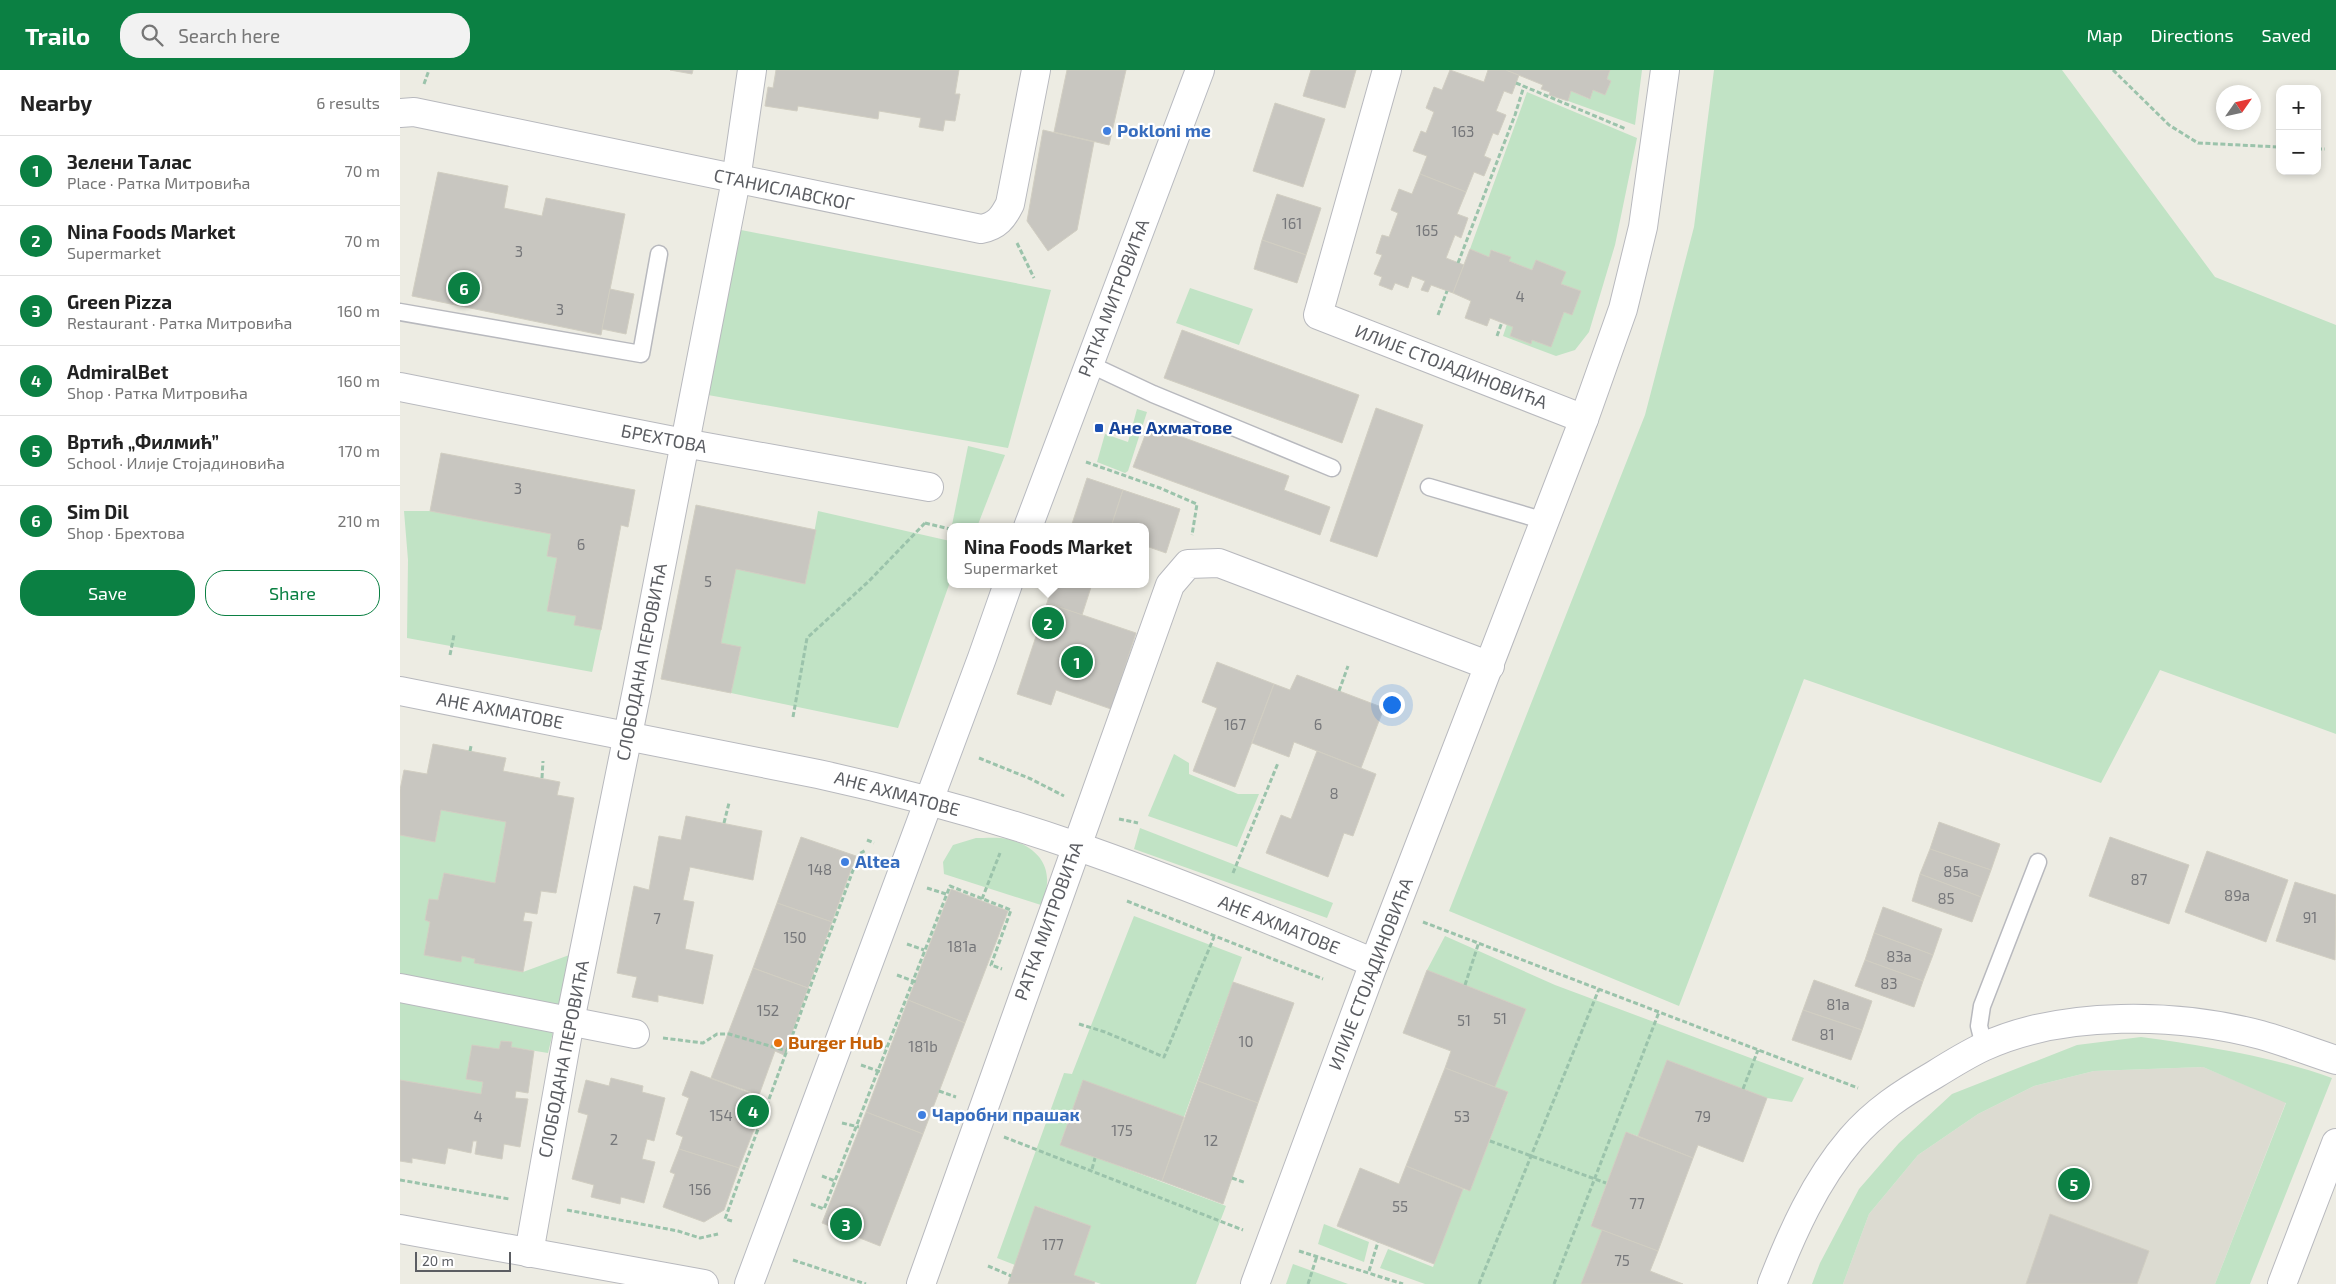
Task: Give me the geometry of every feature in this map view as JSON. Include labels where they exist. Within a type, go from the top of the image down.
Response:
[{"type":"street","name":"СЛОБОДАНА ПЕРОВИЋА","points":[[528,1253],[570,1021],[628,736],[736,180],[752,70]]},
{"type":"street","name":"СТАНИСЛАВСКОГ","points":[[407,112],[981,230],[993,227],[1004,216],[1010,204],[1036,70]]},
{"type":"street","name":"РАТКА МИТРОВИЋА","points":[[1029,523],[1200,70]]},
{"type":"street","name":"ИЛИЈЕ СТОЈАДИНОВИЋА","points":[[1387,70],[1318,315],[1584,419]]},
{"type":"street","name":"ИЛИЈЕ СТОЈАДИНОВИЋА","points":[[1256,1284],[1374,963],[1490,666],[1584,419],[1623,310],[1640,236],[1665,70]]},
{"type":"street","name":"БРЕХТОВА","points":[[400,387],[684,443],[928,496]]},
{"type":"street","name":"РАТКА МИТРОВИЋА","points":[[920,1284],[1170,586],[1188,564],[1218,563],[1490,666]]},
{"type":"street","points":[[749,1284],[1007,588]]},
{"type":"street","name":"АНЕ АХМАТОВЕ","points":[[400,691],[818,774],[928,801],[1076,846],[1374,963]]},
{"type":"street","points":[[400,988],[647,1036]]},
{"type":"street","points":[[1772,1284],[1786,1248],[1816,1188],[1851,1139],[1890,1101],[1984,1046],[2013,1036],[2068,1023],[2123,1019],[2185,1020],[2262,1035],[2336,1060]]},
{"type":"street","points":[[2282,1284],[2336,1143]]},
{"type":"street","points":[[400,1229],[704,1284]]},
{"type":"lane","points":[[400,312],[641,354],[659,254]]},
{"type":"lane","points":[[1089,364],[1153,394],[1332,468]]},
{"type":"lane","points":[[1429,487],[1545,521]]},
{"type":"lane","points":[[1984,1046],[1979,1026],[1982,1006],[2038,862]]},
{"type":"path","points":[[2113,70],[2169,125],[2198,143],[2276,147]]},
{"type":"path","points":[[1516,83],[1630,130]]},
{"type":"path","points":[[1458,263],[1515,115],[1524,86]]},
{"type":"path","points":[[2321,150],[2325,150]]},
{"type":"path","points":[[1438,315],[1447,291]]},
{"type":"path","points":[[1497,336],[1502,322]]},
{"type":"path","points":[[1086,462],[1160,488],[1197,504]]},
{"type":"path","points":[[793,718],[808,638],[869,582],[925,524],[928,496]]},
{"type":"path","points":[[925,524],[947,528]]},
{"type":"path","points":[[450,655],[454,635]]},
{"type":"path","points":[[1339,691],[1348,666]]},
{"type":"path","points":[[470,752],[471,746]]},
{"type":"path","points":[[979,758],[1031,779],[1070,800]]},
{"type":"path","points":[[542,778],[543,760]]},
{"type":"path","points":[[1222,902],[1278,763]]},
{"type":"path","points":[[724,823],[729,803]]},
{"type":"path","points":[[867,840],[874,843]]},
{"type":"path","points":[[732,1222],[725,1220],[847,885],[859,854],[866,850]]},
{"type":"path","points":[[982,899],[987,885]]},
{"type":"path","points":[[809,1203],[824,1209],[858,1127],[886,1047],[914,982],[924,950],[950,886],[1011,910],[991,965],[1029,978]]},
{"type":"path","points":[[924,887],[946,894]]},
{"type":"path","points":[[1127,901],[1324,979]]},
{"type":"path","points":[[1394,912],[1479,942],[1890,1101]]},
{"type":"path","points":[[1079,1024],[1105,1032],[1164,1057],[1214,937]]},
{"type":"path","points":[[1465,985],[1479,942]]},
{"type":"path","points":[[904,943],[924,950]]},
{"type":"path","points":[[892,973],[914,982]]},
{"type":"path","points":[[1479,1284],[1599,989]]},
{"type":"path","points":[[1554,1284],[1659,1012]]},
{"type":"path","points":[[647,1036],[703,1043],[717,1034],[729,1034],[787,1051]]},
{"type":"path","points":[[868,1041],[886,1047]]},
{"type":"path","points":[[1743,1089],[1758,1050]]},
{"type":"path","points":[[860,1064],[879,1071]]},
{"type":"path","points":[[839,1122],[858,1127]]},
{"type":"path","points":[[976,1126],[1092,1169],[1246,1231]]},
{"type":"path","points":[[1490,1141],[1606,1183]]},
{"type":"path","points":[[1092,1169],[1095,1158]]},
{"type":"path","points":[[819,1175],[835,1181]]},
{"type":"path","points":[[1232,1178],[1246,1183]]},
{"type":"path","points":[[1369,1272],[1378,1242]]},
{"type":"path","points":[[1294,1249],[1403,1284]]},
{"type":"path","points":[[1308,1284],[1318,1256]]},
{"type":"path","points":[[793,1260],[866,1284]]},
{"type":"path","points":[[988,1266],[1011,1276]]},
{"type":"shaded area","points":[[2203,1067],[2286,1102],[2215,1284],[1843,1284],[1869,1214],[1918,1155],[1978,1114],[2034,1086],[2094,1071]]},
{"type":"green space","points":[[1610,70],[1642,70],[1635,125],[1568,101],[1571,91],[1589,99],[1593,90],[1605,95],[1611,81],[1607,79]]},
{"type":"green space","points":[[1714,70],[2062,70],[2215,277],[2336,325],[2336,734],[2160,670],[2101,783],[1804,679],[1679,1006],[1449,911],[1645,415],[1694,227]]},
{"type":"green space","points":[[1527,92],[1637,138],[1615,245],[1589,332],[1575,350],[1556,356],[1503,336],[1507,324],[1513,327],[1510,336],[1531,344],[1532,340],[1551,346],[1564,312],[1572,314],[1581,291],[1561,284],[1566,272],[1536,260],[1532,270],[1509,261],[1510,257],[1492,250],[1489,257],[1470,249]]},
{"type":"green space","points":[[741,230],[1051,290],[1008,448],[708,395]]},
{"type":"green space","points":[[1190,288],[1253,309],[1239,345],[1176,323]]},
{"type":"green space","points":[[1137,409],[1147,412],[1128,471],[1125,473],[1097,462],[1105,434],[1128,442]]},
{"type":"green space","points":[[968,446],[1005,455],[979,523],[952,523]]},
{"type":"green space","points":[[404,511],[430,511],[551,534],[547,556],[557,558],[547,610],[576,616],[575,625],[601,630],[592,672],[407,638],[408,560]]},
{"type":"green space","points":[[818,511],[947,540],[948,588],[898,728],[731,693],[741,648],[721,643],[736,569],[805,584]]},
{"type":"green space","points":[[1174,754],[1189,763],[1189,774],[1238,794],[1259,794],[1237,847],[1148,816]]},
{"type":"green space","points":[[441,810],[506,822],[495,883],[444,873],[438,900],[429,899],[425,920],[430,922],[424,955],[461,961],[462,956],[475,959],[474,963],[523,972],[572,954],[561,1009],[400,976],[400,835],[435,842]]},
{"type":"green space","points":[[1140,828],[1333,903],[1327,918],[1134,849]]},
{"type":"green space","points":[[976,838],[1008,839],[1020,843],[1038,855],[1046,872],[1047,882],[1041,905],[944,874],[943,862],[953,845]]},
{"type":"green space","points":[[1134,916],[1242,957],[1184,1117],[1083,1081],[1060,1144],[1226,1206],[1196,1284],[1101,1284],[1074,1275],[1091,1226],[1036,1206],[1015,1265],[997,1258],[1064,1073],[1072,1074]]},
{"type":"green space","points":[[1445,936],[1555,985],[1804,1078],[1792,1102],[1767,1098],[1667,1060],[1638,1136],[1626,1132],[1591,1225],[1602,1230],[1581,1284],[1425,1284],[1380,1268],[1388,1249],[1433,1267],[1463,1189],[1470,1191],[1508,1093],[1495,1087],[1526,1009],[1427,970]]},
{"type":"green space","points":[[400,999],[554,1028],[548,1053],[511,1047],[511,1042],[501,1041],[499,1049],[472,1045],[466,1079],[483,1082],[481,1094],[400,1080]]},
{"type":"green space","points":[[2141,1037],[2214,1048],[2261,1058],[2332,1078],[2250,1284],[2215,1284],[2286,1103],[2203,1067],[2094,1071],[2034,1086],[1978,1114],[1918,1155],[1869,1214],[1843,1284],[1812,1284],[1820,1263],[1859,1189],[1899,1143],[1952,1094],[2077,1045]]},
{"type":"green space","points":[[1324,1224],[1369,1242],[1364,1262],[1318,1244]]},
{"type":"green space","points":[[1293,1264],[1348,1284],[1286,1284]]},
{"type":"building","points":[[670,70],[693,70],[692,74]]},
{"type":"building","points":[[776,70],[959,70],[955,94],[960,94],[955,121],[945,120],[943,131],[919,127],[921,118],[879,111],[878,119],[798,106],[797,111],[765,106],[768,87],[773,88]]},
{"type":"building","points":[[1067,70],[1126,70],[1109,145],[1054,132]]},
{"type":"building","points":[[1311,70],[1356,70],[1345,108],[1303,96]]},
{"type":"building","points":[[1450,70],[1484,82],[1488,70],[1506,70],[1519,75],[1512,94],[1504,91],[1496,111],[1506,115],[1498,135],[1493,133],[1484,156],[1491,159],[1484,176],[1474,172],[1466,192],[1420,174],[1427,156],[1413,151],[1421,131],[1426,133],[1434,112],[1426,108],[1434,87],[1442,90]]},
{"type":"building","points":[[1506,70],[1610,70],[1607,79],[1611,81],[1605,95],[1593,90],[1590,99],[1571,91],[1568,101],[1549,95],[1550,92],[1541,89],[1543,85]]},
{"type":"building","points":[[1275,103],[1325,119],[1303,187],[1253,171]]},
{"type":"building","points":[[1043,130],[1094,142],[1077,230],[1048,251],[1027,221]]},
{"type":"building","points":[[438,172],[508,186],[504,208],[542,216],[546,198],[625,214],[601,335],[412,296]]},
{"type":"building","points":[[1420,174],[1466,192],[1457,214],[1468,218],[1461,238],[1455,235],[1446,258],[1464,265],[1453,293],[1431,285],[1428,292],[1421,290],[1425,281],[1412,276],[1408,288],[1395,283],[1392,290],[1379,285],[1382,277],[1374,274],[1382,255],[1376,253],[1382,235],[1389,237],[1398,213],[1391,210],[1399,189],[1412,194]]},
{"type":"building","points":[[1277,194],[1321,208],[1306,255],[1262,240]]},
{"type":"building","points":[[1262,240],[1306,255],[1297,283],[1254,269]]},
{"type":"building","points":[[1470,249],[1489,257],[1491,250],[1511,257],[1509,261],[1532,270],[1536,260],[1566,272],[1561,284],[1581,291],[1572,315],[1564,312],[1551,347],[1532,340],[1531,344],[1510,336],[1513,327],[1490,318],[1487,326],[1465,318],[1471,301],[1453,293]]},
{"type":"building","points":[[610,289],[634,294],[626,334],[602,329]]},
{"type":"building","points":[[1182,330],[1359,395],[1342,443],[1164,378]]},
{"type":"building","points":[[1376,408],[1423,425],[1377,557],[1330,541]]},
{"type":"building","points":[[1149,425],[1289,476],[1284,490],[1330,507],[1320,535],[1133,467]]},
{"type":"building","points":[[441,453],[635,490],[628,527],[621,525],[601,630],[574,625],[576,616],[547,611],[557,558],[547,556],[551,534],[430,511]]},
{"type":"building","points":[[1087,478],[1123,490],[1112,523],[1072,523]]},
{"type":"building","points":[[1123,490],[1180,509],[1166,553],[1149,547],[1149,523],[1112,523]]},
{"type":"building","points":[[696,505],[816,530],[805,584],[736,569],[721,643],[741,647],[731,693],[661,679]]},
{"type":"building","points":[[1052,588],[1091,588],[1082,615],[1047,603]]},
{"type":"building","points":[[1047,603],[1136,633],[1111,709],[1056,690],[1051,705],[1017,694]]},
{"type":"building","points":[[1217,662],[1274,684],[1235,787],[1193,771],[1217,708],[1202,702]]},
{"type":"building","points":[[1297,675],[1384,708],[1361,768],[1294,742],[1289,757],[1252,743],[1274,684],[1290,690]]},
{"type":"building","points":[[433,744],[506,758],[503,771],[560,782],[557,795],[574,798],[556,893],[541,891],[537,914],[525,912],[523,921],[532,922],[523,972],[474,963],[475,959],[462,956],[461,962],[424,955],[430,922],[425,920],[429,899],[438,900],[444,873],[495,883],[506,822],[441,810],[435,842],[400,835],[400,790],[404,770],[427,774]]},
{"type":"building","points":[[1317,751],[1376,774],[1353,836],[1344,833],[1328,877],[1266,853],[1281,815],[1291,819]]},
{"type":"building","points":[[686,816],[762,831],[753,880],[690,867],[683,900],[694,902],[685,949],[713,955],[703,1004],[658,995],[658,1002],[632,997],[637,977],[617,973],[634,886],[649,890],[659,836],[681,840]]},
{"type":"building","points":[[1939,822],[2000,844],[1991,870],[1930,849]]},
{"type":"building","points":[[801,837],[856,856],[832,922],[777,903]]},
{"type":"building","points":[[2110,837],[2189,865],[2169,924],[2089,896]]},
{"type":"building","points":[[1930,849],[1991,870],[1981,897],[1920,874]]},
{"type":"building","points":[[2207,851],[2288,880],[2266,942],[2185,912]]},
{"type":"building","points":[[1920,874],[1981,897],[1972,922],[1912,901]]},
{"type":"building","points":[[2295,882],[2336,895],[2335,960],[2276,941]]},
{"type":"building","points":[[951,889],[1008,911],[965,1023],[908,1000]]},
{"type":"building","points":[[777,903],[832,922],[808,988],[753,968]]},
{"type":"building","points":[[1883,907],[1942,929],[1933,955],[1874,933]]},
{"type":"building","points":[[1874,933],[1933,955],[1923,981],[1865,960]]},
{"type":"building","points":[[1865,960],[1923,981],[1914,1007],[1855,986]]},
{"type":"building","points":[[753,968],[808,988],[784,1055],[775,1051],[759,1095],[711,1078]]},
{"type":"building","points":[[1427,970],[1526,1009],[1495,1087],[1445,1068],[1451,1051],[1403,1033]]},
{"type":"building","points":[[1814,980],[1872,1001],[1862,1030],[1803,1010]]},
{"type":"building","points":[[1233,982],[1294,1003],[1258,1103],[1198,1081]]},
{"type":"building","points":[[908,1000],[965,1023],[923,1134],[866,1112]]},
{"type":"building","points":[[1803,1010],[1862,1030],[1851,1060],[1792,1040]]},
{"type":"building","points":[[501,1041],[512,1042],[511,1047],[534,1051],[528,1093],[516,1091],[515,1098],[528,1099],[520,1147],[504,1144],[502,1159],[475,1154],[477,1141],[473,1141],[471,1153],[448,1148],[445,1164],[412,1158],[412,1163],[400,1161],[400,1080],[481,1094],[483,1082],[466,1079],[472,1045],[499,1049]]},
{"type":"building","points":[[1667,1060],[1767,1098],[1743,1162],[1698,1145],[1693,1158],[1638,1136]]},
{"type":"building","points":[[1445,1068],[1508,1092],[1470,1191],[1406,1166]]},
{"type":"building","points":[[691,1071],[766,1099],[739,1168],[679,1149],[683,1137],[676,1134],[689,1098],[682,1095]]},
{"type":"building","points":[[611,1078],[643,1086],[642,1092],[665,1098],[654,1141],[647,1139],[642,1159],[655,1162],[644,1203],[621,1197],[620,1204],[591,1197],[594,1185],[572,1179],[588,1115],[578,1112],[586,1080],[609,1086]]},
{"type":"building","points":[[1083,1080],[1184,1117],[1162,1181],[1060,1145]]},
{"type":"building","points":[[1198,1081],[1258,1103],[1223,1204],[1162,1181]]},
{"type":"building","points":[[866,1112],[923,1134],[880,1246],[822,1223]]},
{"type":"building","points":[[1626,1132],[1693,1158],[1658,1251],[1591,1226]]},
{"type":"building","points":[[679,1149],[739,1168],[724,1210],[704,1222],[663,1207],[675,1174],[670,1172]]},
{"type":"building","points":[[1406,1166],[1463,1189],[1434,1264],[1337,1226],[1360,1168],[1399,1184]]},
{"type":"building","points":[[1035,1206],[1091,1226],[1074,1275],[1095,1282],[1094,1284],[1008,1284]]},
{"type":"building","points":[[2050,1214],[2149,1251],[2137,1284],[2026,1284]]},
{"type":"building","points":[[1602,1230],[1658,1251],[1650,1271],[1683,1284],[1581,1284]]},
{"type":"place","name":"Pokloni me","points":[[1107,131]]},
{"type":"place","name":"Sim Dil","points":[[464,288]]},
{"type":"place","name":"Ане Ахматове","points":[[1099,428]]},
{"type":"place","name":"Nina Foods Market","points":[[1048,623]]},
{"type":"place","name":"Зелени Талас","points":[[1077,662]]},
{"type":"place","name":"Altea","points":[[845,862]]},
{"type":"place","name":"Burger Hub","points":[[778,1043]]},
{"type":"place","name":"AdmiralBet","points":[[753,1111]]},
{"type":"place","name":"Чаробни прашак","points":[[922,1115]]},
{"type":"place","name":"Вртић „Филмић”","points":[[2074,1184]]},
{"type":"place","name":"Green Pizza","points":[[846,1224]]}]
